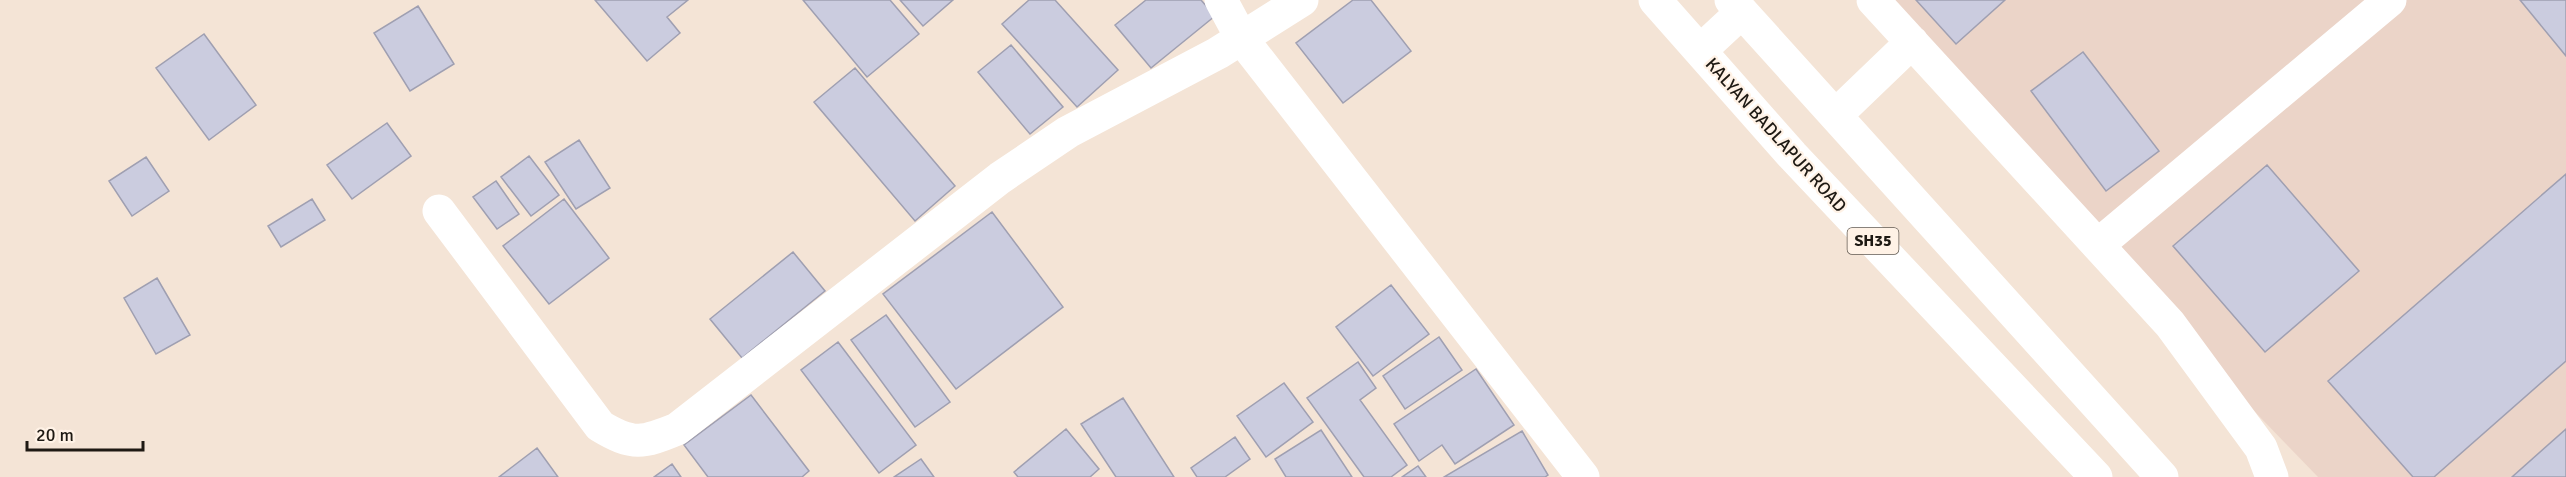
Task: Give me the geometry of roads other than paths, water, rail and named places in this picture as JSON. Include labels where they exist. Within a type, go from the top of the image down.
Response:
[{"type":"street","points":[[1221,0],[1242,39],[1582,477]]},
{"type":"street","points":[[439,210],[600,426],[619,438],[635,442],[649,441],[686,422],[1000,178],[1068,132],[1172,79],[1242,39],[1302,0]]},
{"type":"street","name":"KALYAN BADLAPUR ROAD","points":[[1655,0],[1792,155],[2096,477]]},
{"type":"street","points":[[1873,0],[2170,324],[2261,448],[2272,477]]},
{"type":"street","points":[[2098,245],[2390,0]]},
{"type":"street","points":[[1700,51],[1737,6],[2162,477]]},
{"type":"street","points":[[1836,115],[1911,42]]}]
